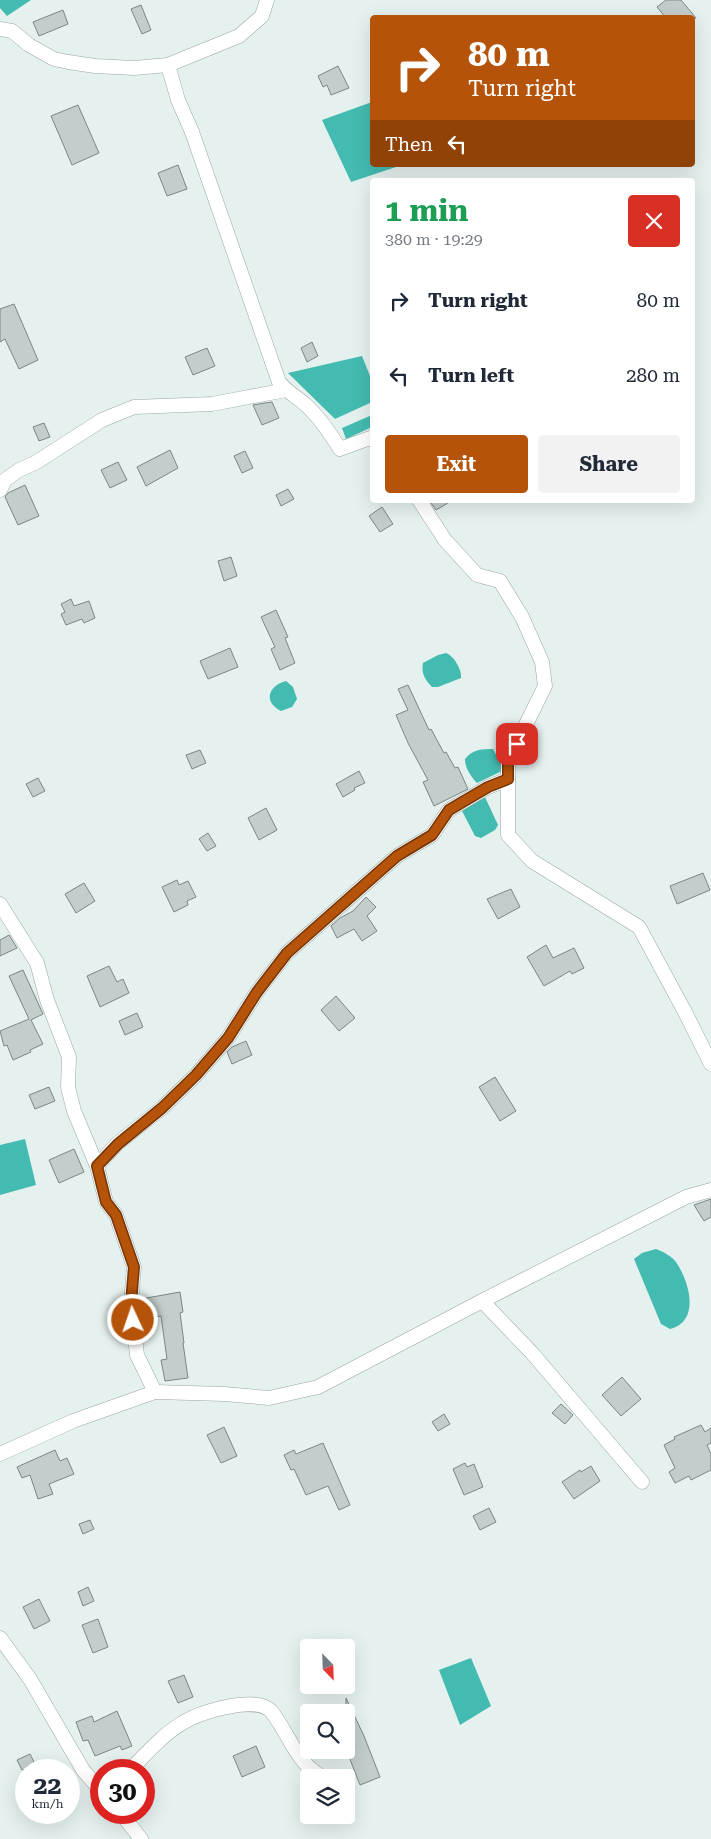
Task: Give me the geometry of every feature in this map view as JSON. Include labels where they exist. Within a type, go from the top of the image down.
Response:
[{"type":"street","points":[[0,29],[12,31],[29,45],[54,59],[68,62],[95,66],[134,68],[168,65],[239,36],[262,16],[266,0]]},
{"type":"street","points":[[168,65],[178,100],[192,132],[279,382],[325,425],[340,449],[370,438]]},
{"type":"street","points":[[0,490],[5,480],[19,470],[35,463],[102,420],[134,407],[212,404],[286,390]]},
{"type":"street","points":[[421,503],[446,540],[477,576],[500,581],[522,617],[542,662],[545,686],[508,761],[508,835],[532,861],[639,926],[686,1012],[711,1064]]},
{"type":"street","points":[[97,1166],[118,1144],[162,1108],[196,1075],[228,1038],[257,992],[287,953],[397,856],[432,835],[449,810],[488,787],[508,779]]},
{"type":"street","points":[[0,904],[37,963],[47,1000],[69,1058],[68,1087],[74,1111],[97,1166],[106,1202],[116,1215],[134,1267],[131,1303],[137,1355],[155,1392]]},
{"type":"street","points":[[0,1454],[73,1421],[155,1392],[224,1394],[269,1398],[318,1388],[482,1301],[686,1198],[711,1190]]},
{"type":"street","points":[[482,1301],[532,1353],[642,1482]]},
{"type":"street","points":[[0,1638],[30,1679],[83,1770],[90,1778]]},
{"type":"street","points":[[141,1759],[163,1736],[189,1718],[216,1709],[252,1703],[269,1709],[301,1758],[312,1769]]},
{"type":"street","points":[[129,1824],[141,1839]]},
{"type":"water","points":[[0,0],[31,0],[7,16],[0,8]]},
{"type":"water","points":[[370,103],[370,167],[396,167],[351,182],[322,120]]},
{"type":"water","points":[[362,356],[370,376],[370,403],[335,419],[288,373]]},
{"type":"water","points":[[370,416],[370,428],[346,439],[342,428]]},
{"type":"water","points":[[446,653],[457,664],[461,678],[438,687],[432,687],[424,676],[423,663]]},
{"type":"water","points":[[286,681],[293,687],[297,699],[292,707],[281,711],[272,703],[270,694],[275,687]]},
{"type":"water","points":[[493,749],[503,767],[502,771],[477,783],[466,766],[465,759],[474,751]]},
{"type":"water","points":[[484,795],[498,825],[495,830],[481,838],[475,836],[461,809]]},
{"type":"water","points":[[25,1139],[36,1185],[0,1195],[0,1145]]},
{"type":"water","points":[[656,1249],[667,1254],[676,1262],[685,1279],[690,1300],[686,1318],[680,1325],[670,1329],[661,1324],[634,1259],[642,1253]]},
{"type":"water","points":[[471,1658],[491,1706],[460,1725],[439,1670]]},
{"type":"building","points":[[666,0],[681,0],[694,15],[664,15],[657,7]]},
{"type":"building","points":[[141,5],[151,30],[142,34],[131,9]]},
{"type":"building","points":[[63,10],[68,24],[39,36],[33,22]]},
{"type":"building","points":[[338,66],[349,88],[331,95],[327,85],[323,87],[318,76]]},
{"type":"building","points":[[78,105],[99,153],[72,165],[51,116]]},
{"type":"building","points":[[178,165],[187,189],[167,196],[158,173]]},
{"type":"building","points":[[14,304],[38,360],[19,369],[5,339],[0,342],[0,309]]},
{"type":"building","points":[[312,342],[318,356],[307,362],[301,348]]},
{"type":"building","points":[[207,348],[215,366],[193,375],[185,357]]},
{"type":"building","points":[[272,402],[279,418],[262,425],[253,405]]},
{"type":"building","points":[[44,423],[50,437],[39,441],[33,427]]},
{"type":"building","points":[[170,450],[178,468],[146,486],[137,467]]},
{"type":"building","points":[[245,451],[253,468],[242,473],[234,456]]},
{"type":"building","points":[[118,462],[127,480],[110,488],[101,470]]},
{"type":"building","points":[[25,485],[39,516],[18,525],[5,497],[8,493]]},
{"type":"building","points":[[288,489],[294,499],[281,506],[276,495]]},
{"type":"building","points":[[431,503],[448,503],[436,510]]},
{"type":"building","points":[[382,507],[393,524],[380,532],[369,516]]},
{"type":"building","points":[[231,557],[237,576],[224,581],[218,561]]},
{"type":"building","points":[[71,599],[74,606],[89,601],[95,618],[84,623],[82,619],[66,625],[61,614],[65,612],[61,604]]},
{"type":"building","points":[[276,610],[288,637],[285,638],[295,663],[280,670],[271,649],[275,647],[261,617]]},
{"type":"building","points":[[230,648],[238,667],[208,679],[200,661]]},
{"type":"building","points":[[408,685],[429,730],[431,729],[444,753],[446,752],[455,768],[458,767],[468,789],[434,806],[423,782],[428,780],[408,743],[396,715],[408,710],[398,689]]},
{"type":"building","points":[[200,750],[206,763],[192,769],[186,755]]},
{"type":"building","points":[[359,771],[365,783],[354,788],[355,790],[343,797],[336,784]]},
{"type":"building","points":[[38,778],[45,791],[33,797],[26,784]]},
{"type":"building","points":[[266,808],[277,830],[259,840],[248,818]]},
{"type":"building","points":[[208,833],[216,846],[207,851],[199,839]]},
{"type":"building","points":[[703,873],[710,890],[677,904],[670,886]]},
{"type":"building","points":[[177,880],[179,885],[188,881],[196,897],[187,901],[188,905],[174,912],[162,887]]},
{"type":"building","points":[[84,883],[95,901],[76,913],[65,894]]},
{"type":"building","points":[[511,889],[520,907],[498,919],[487,899]]},
{"type":"building","points":[[366,897],[376,907],[367,916],[377,931],[362,941],[354,929],[337,938],[331,926],[340,918],[353,911]]},
{"type":"building","points":[[9,935],[17,948],[0,956],[0,940]]},
{"type":"building","points":[[546,945],[553,958],[574,948],[584,968],[572,974],[570,971],[544,986],[527,957]]},
{"type":"building","points":[[109,966],[117,982],[123,979],[129,993],[100,1007],[87,976]]},
{"type":"building","points":[[23,970],[43,1014],[31,1020],[43,1044],[13,1060],[7,1045],[4,1046],[0,1031],[29,1019],[9,976]]},
{"type":"building","points":[[336,996],[355,1018],[339,1031],[321,1010]]},
{"type":"building","points":[[137,1013],[143,1027],[125,1035],[119,1021]]},
{"type":"building","points":[[246,1041],[252,1055],[232,1064],[227,1052],[232,1047]]},
{"type":"building","points":[[495,1077],[516,1111],[500,1121],[479,1087]]},
{"type":"building","points":[[49,1087],[55,1101],[35,1109],[29,1095]]},
{"type":"building","points":[[74,1149],[84,1172],[59,1183],[49,1160]]},
{"type":"building","points":[[711,1199],[711,1217],[704,1221],[694,1205]]},
{"type":"building","points":[[180,1292],[183,1312],[180,1313],[188,1378],[165,1381],[161,1360],[167,1359],[161,1316],[145,1319],[141,1299]]},
{"type":"building","points":[[622,1377],[641,1399],[621,1416],[602,1395]]},
{"type":"building","points":[[561,1404],[573,1415],[565,1424],[552,1413]]},
{"type":"building","points":[[444,1414],[450,1424],[438,1431],[432,1422]]},
{"type":"building","points":[[701,1425],[705,1432],[711,1428],[711,1443],[707,1445],[711,1454],[711,1470],[691,1480],[689,1476],[675,1483],[669,1472],[675,1468],[664,1445],[675,1439],[674,1437]]},
{"type":"building","points":[[224,1427],[237,1456],[221,1463],[207,1435]]},
{"type":"building","points":[[323,1443],[350,1505],[339,1510],[328,1486],[306,1495],[294,1469],[291,1470],[284,1455],[294,1450],[296,1454]]},
{"type":"building","points":[[55,1450],[60,1461],[67,1458],[74,1474],[49,1484],[53,1494],[38,1499],[30,1475],[22,1478],[17,1467]]},
{"type":"building","points":[[465,1463],[467,1467],[474,1464],[483,1487],[464,1495],[453,1469]]},
{"type":"building","points":[[591,1466],[600,1481],[574,1499],[562,1482],[580,1470],[581,1472]]},
{"type":"building","points":[[489,1508],[496,1522],[480,1530],[473,1516]]},
{"type":"building","points":[[90,1520],[94,1529],[83,1534],[79,1524]]},
{"type":"building","points":[[88,1587],[94,1601],[83,1606],[78,1592]]},
{"type":"building","points":[[39,1599],[50,1621],[34,1629],[23,1607]]},
{"type":"building","points":[[98,1619],[108,1647],[93,1653],[82,1625]]},
{"type":"building","points":[[184,1675],[193,1697],[178,1703],[168,1681]]},
{"type":"building","points":[[117,1711],[132,1746],[122,1750],[120,1746],[95,1756],[88,1740],[83,1741],[76,1722],[92,1716],[94,1722]]},
{"type":"building","points":[[355,1717],[380,1777],[360,1785],[350,1759],[355,1759]]},
{"type":"building","points":[[256,1746],[265,1767],[242,1777],[233,1756]]},
{"type":"building","points":[[30,1754],[32,1759],[19,1759]]},
{"type":"route","points":[[133,1320],[131,1303],[134,1267],[116,1215],[106,1202],[97,1166],[118,1144],[162,1108],[196,1075],[228,1038],[257,992],[287,953],[397,856],[432,835],[449,810],[488,787],[508,779],[508,761],[517,744]]}]
